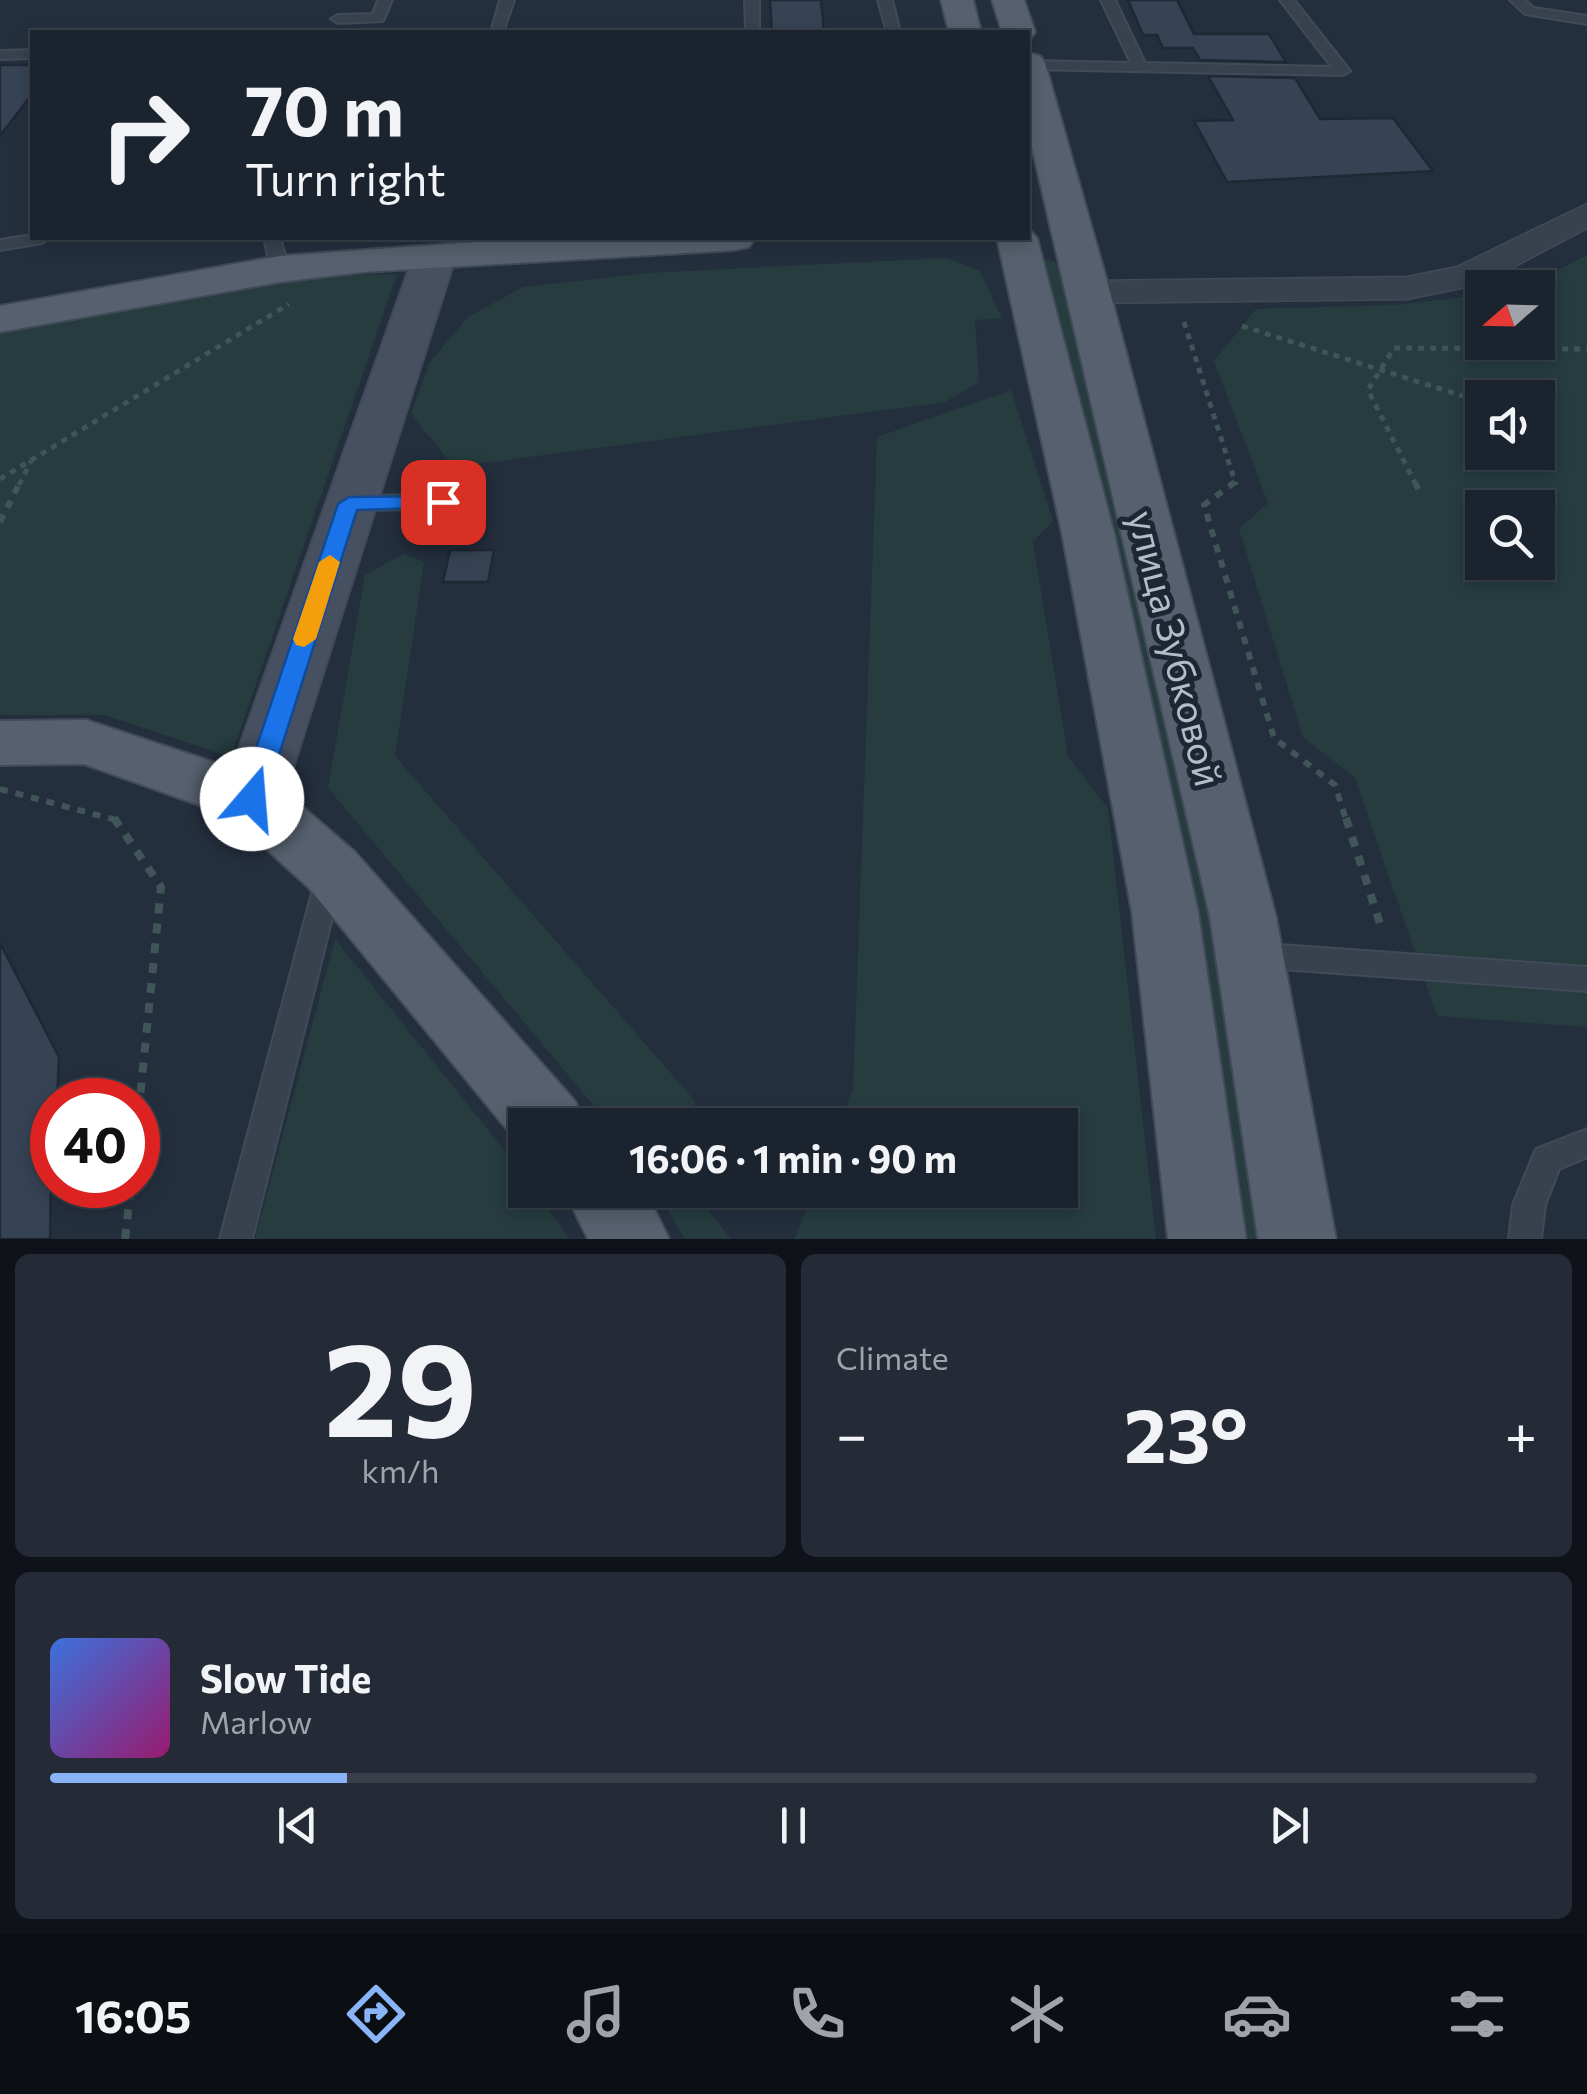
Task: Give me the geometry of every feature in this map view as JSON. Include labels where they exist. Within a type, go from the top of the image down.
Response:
[{"type":"main road","points":[[957,0],[964,30]]},
{"type":"main road","points":[[1008,0],[1017,30]]},
{"type":"main road","name":"улица Зубковой","points":[[1030,100],[1037,224],[1088,533],[1166,912],[1207,1239]]},
{"type":"main road","name":"улица Зубковой","points":[[1037,224],[1089,292],[1250,954],[1297,1239]]},
{"type":"main road","points":[[0,319],[276,253],[363,260],[434,258],[705,240]]},
{"type":"main road","points":[[0,742],[86,742],[252,799],[332,870],[534,1108]]},
{"type":"main road","points":[[612,1208],[630,1239]]},
{"type":"street","points":[[1089,292],[1407,288],[1468,276],[1587,214]]},
{"type":"street","points":[[252,799],[434,258]]},
{"type":"lane","points":[[334,26],[378,18],[385,0]]},
{"type":"lane","points":[[499,30],[507,0]]},
{"type":"lane","points":[[752,0],[753,30]]},
{"type":"lane","points":[[885,0],[893,30]]},
{"type":"lane","points":[[1108,0],[1140,67]]},
{"type":"lane","points":[[1030,64],[1342,71],[1287,0]]},
{"type":"lane","points":[[1517,0],[1530,11],[1587,20]]},
{"type":"lane","points":[[0,55],[30,54]]},
{"type":"lane","points":[[0,244],[30,240]]},
{"type":"lane","points":[[434,258],[528,240]]},
{"type":"lane","points":[[349,504],[443,502],[440,523],[454,533],[466,533]]},
{"type":"lane","points":[[236,1239],[332,870]]},
{"type":"lane","points":[[1250,954],[1587,979]]},
{"type":"lane","points":[[1525,1239],[1529,1205],[1547,1159],[1587,1143]]},
{"type":"path","points":[[0,479],[363,260]]},
{"type":"path","points":[[1174,291],[1236,485],[1204,506],[1274,738],[1334,784],[1393,965]]},
{"type":"path","points":[[1242,326],[1462,396]]},
{"type":"path","points":[[1420,494],[1368,390],[1394,348],[1587,349]]},
{"type":"path","points":[[0,522],[32,460]]},
{"type":"path","points":[[0,789],[114,818],[161,887],[142,1078]]},
{"type":"path","points":[[125,1239],[128,1208]]},
{"type":"green space","points":[[1587,255],[1587,1027],[1437,1016],[1355,778],[1303,737],[1239,529],[1268,503],[1214,361],[1256,309],[1397,305],[1465,297],[1465,360],[1555,360],[1555,272]]},
{"type":"green space","points":[[1038,257],[1054,261],[1060,270],[1130,536],[1225,953],[1270,1239],[1234,1239]]},
{"type":"green space","points":[[946,258],[979,270],[1002,318],[975,320],[979,382],[945,402],[454,467],[411,414],[430,362],[468,317],[523,287],[649,273]]},
{"type":"green space","points":[[397,274],[231,757],[105,715],[0,715],[0,329],[294,277]]},
{"type":"green space","points":[[1011,390],[1053,521],[1033,542],[1068,756],[1108,808],[1156,1239],[795,1239],[807,1208],[1078,1208],[1078,1108],[846,1108],[853,1089],[877,437]]},
{"type":"green space","points":[[404,554],[424,562],[395,756],[695,1101],[694,1108],[596,1108],[328,788],[365,575]]},
{"type":"green space","points":[[335,939],[508,1155],[508,1208],[548,1208],[569,1239],[255,1239]]},
{"type":"green space","points":[[667,1208],[706,1208],[731,1239],[685,1239]]},
{"type":"building","points":[[770,0],[821,0],[824,30],[772,30]]},
{"type":"building","points":[[1128,0],[1177,0],[1194,34],[1269,34],[1286,62],[1200,60],[1193,48],[1163,48],[1157,35],[1143,35]]},
{"type":"building","points":[[0,65],[30,65],[30,97],[0,136]]},
{"type":"building","points":[[1208,76],[1295,78],[1320,119],[1393,118],[1433,171],[1227,182],[1194,121],[1233,120]]},
{"type":"building","points":[[450,550],[494,550],[488,582],[443,582]]},
{"type":"building","points":[[0,943],[59,1057],[58,1078],[30,1078],[30,1208],[50,1208],[50,1239],[0,1239]]},
{"type":"slow traffic","points":[[304,639],[330,562]]},
{"type":"route","points":[[252,799],[349,504],[443,502]]}]
